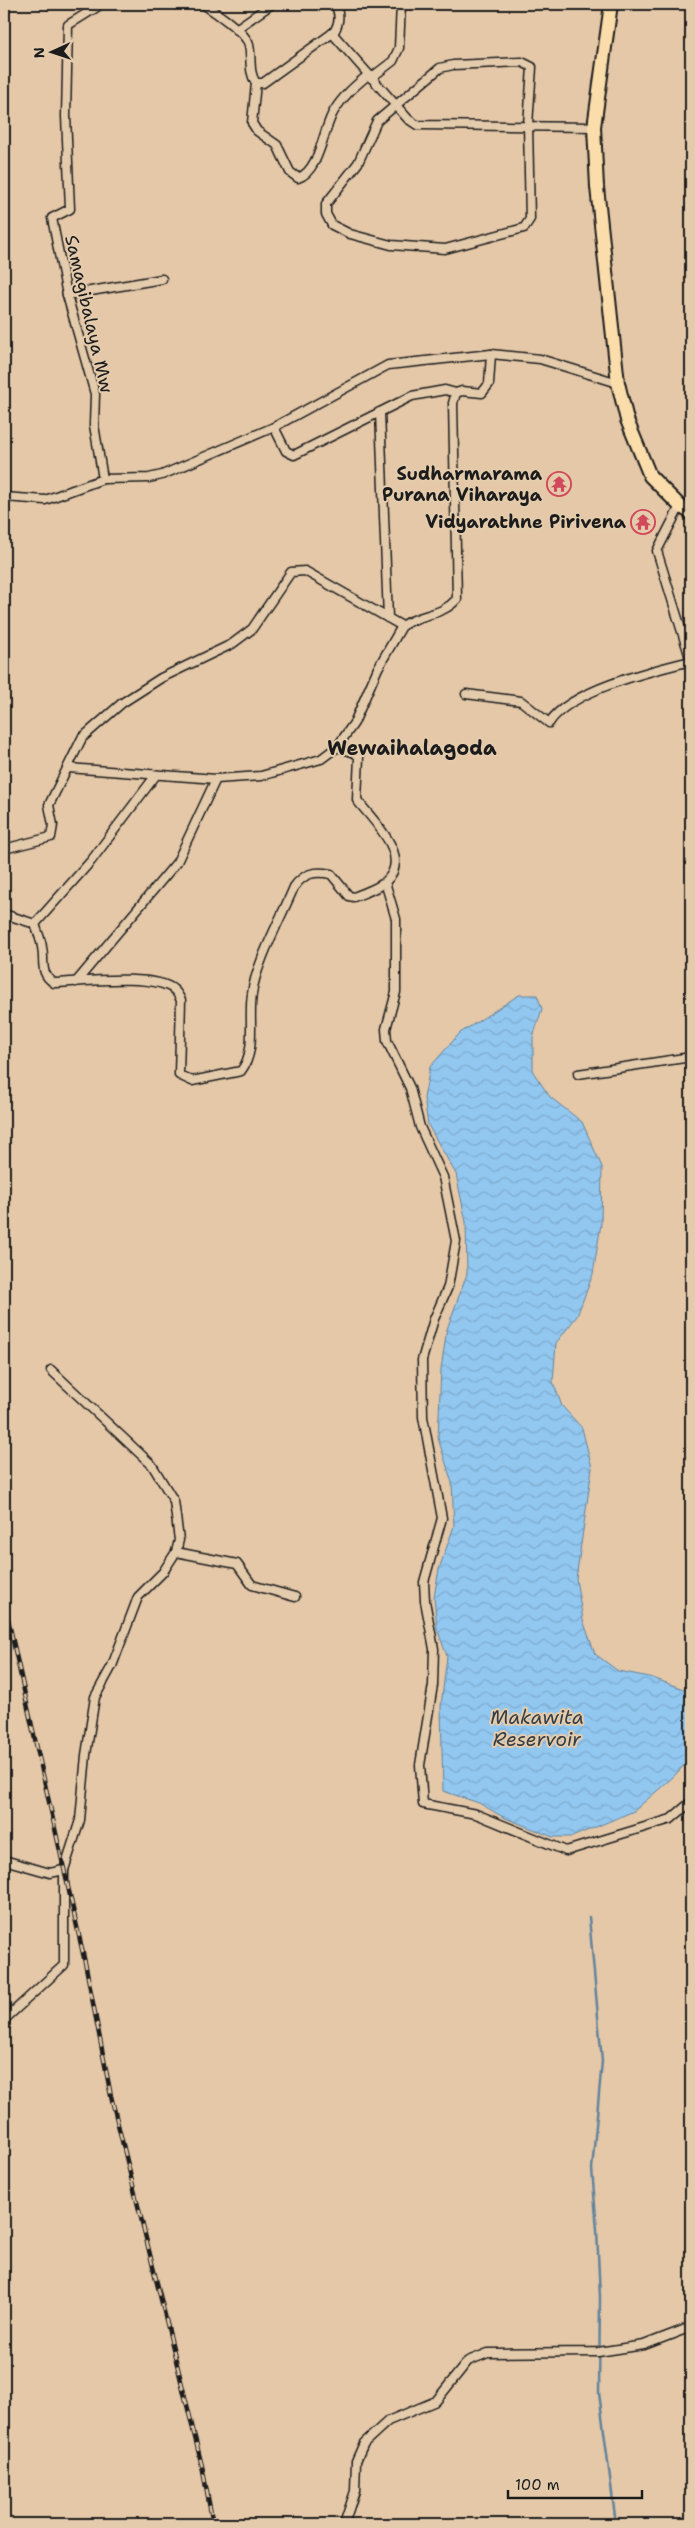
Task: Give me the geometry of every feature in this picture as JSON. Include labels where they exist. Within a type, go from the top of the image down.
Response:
[{"type":"main road","points":[[611,4],[594,127],[597,187],[618,383],[627,420],[650,476],[686,510]]},
{"type":"street","name":"Samagibalaya Mw","points":[[96,4],[97,7],[68,25],[66,116],[70,209],[52,218],[67,295],[95,394],[94,425],[103,479]]},
{"type":"street","points":[[205,4],[236,29],[249,43],[252,77],[256,83],[252,124],[257,132],[277,145],[290,172],[298,178],[302,177],[317,157],[332,113],[340,101],[370,76],[393,61],[400,48],[402,4]]},
{"type":"street","points":[[236,29],[272,4]]},
{"type":"street","points":[[256,83],[263,83],[332,33],[337,27],[339,19],[339,11],[335,4]]},
{"type":"street","points":[[332,33],[408,119],[417,125],[594,127]]},
{"type":"street","points":[[522,62],[532,67],[528,125],[530,219],[524,228],[445,249],[391,245],[350,234],[332,225],[326,214],[326,204],[358,163],[377,121],[440,68],[453,65],[522,62]]},
{"type":"street","points":[[67,295],[162,279]]},
{"type":"street","points":[[4,497],[45,500],[103,479],[149,478],[162,475],[274,427],[388,365],[491,354],[540,359],[618,383]]},
{"type":"street","points":[[274,427],[286,451],[294,455],[412,396],[445,390],[456,393],[462,391],[482,393],[489,384],[491,354]]},
{"type":"street","points":[[68,768],[216,779],[261,776],[321,759],[337,747],[354,723],[378,668],[402,626],[408,622],[448,609],[457,599],[453,403],[456,393]]},
{"type":"street","points":[[380,412],[388,618]]},
{"type":"street","points":[[466,694],[521,700],[549,723],[556,712],[610,684],[639,673],[691,661],[657,551],[686,510]]},
{"type":"street","points":[[4,849],[51,837],[53,826],[49,805],[82,738],[122,703],[161,678],[232,644],[252,629],[291,572],[305,571],[402,626]]},
{"type":"street","points":[[35,924],[43,948],[43,970],[46,978],[54,983],[130,980],[163,984],[174,990],[181,1000],[179,1075],[192,1080],[241,1072],[249,1062],[252,993],[256,975],[294,887],[301,877],[317,872],[331,874],[349,896],[354,897],[385,882],[394,868],[395,854],[390,842],[357,800],[359,757],[355,752],[337,747]]},
{"type":"street","points":[[35,924],[92,861],[156,774]]},
{"type":"street","points":[[76,982],[177,862],[216,779]]},
{"type":"street","points":[[385,882],[396,919],[396,992],[386,1029],[387,1041],[410,1088],[420,1127],[442,1177],[456,1241],[448,1287],[434,1319],[422,1360],[423,1416],[442,1518],[424,1582],[425,1601],[434,1649],[433,1685],[420,1765],[423,1804],[476,1814],[566,1851],[671,1819],[691,1802]]},
{"type":"street","points":[[4,914],[35,924]]},
{"type":"street","points":[[578,1074],[691,1057]]},
{"type":"street","points":[[4,2020],[64,1965],[64,1870],[80,1820],[86,1755],[95,1697],[112,1666],[138,1597],[163,1572],[176,1552],[179,1540],[174,1501],[152,1465],[51,1370]]},
{"type":"street","points":[[176,1552],[238,1564],[252,1586],[295,1597]]},
{"type":"street","points":[[4,1860],[50,1873],[64,1870]]},
{"type":"street","points":[[344,2524],[355,2491],[356,2462],[364,2443],[388,2421],[436,2401],[468,2361],[488,2353],[608,2351],[644,2345],[691,2327]]},
{"type":"water","name":"Makawita Reservoir","points":[[519,995],[537,995],[542,1009],[533,1037],[533,1072],[550,1097],[582,1122],[602,1167],[601,1224],[593,1274],[577,1316],[556,1343],[553,1382],[562,1406],[582,1428],[592,1468],[576,1579],[583,1620],[595,1654],[618,1671],[650,1677],[689,1691],[691,1698],[691,1758],[673,1777],[634,1811],[572,1837],[553,1837],[503,1817],[479,1803],[443,1791],[441,1706],[447,1656],[437,1629],[434,1597],[439,1569],[454,1526],[452,1483],[438,1438],[441,1369],[447,1329],[467,1274],[466,1222],[456,1174],[428,1125],[424,1098],[430,1067],[460,1033]]},
{"type":"waterway","points":[[589,1917],[602,2061],[592,2169],[600,2298],[599,2393],[616,2524]]},
{"type":"railway","points":[[4,1601],[86,1967],[111,2096],[202,2466],[213,2524]]},
{"type":"place","name":"Sudharmarama Purana Viharaya","points":[[559,484]]},
{"type":"place","name":"Vidyarathne Pirivena","points":[[643,522]]},
{"type":"district","name":"Wewaihalagoda","points":[[412,748]]}]
